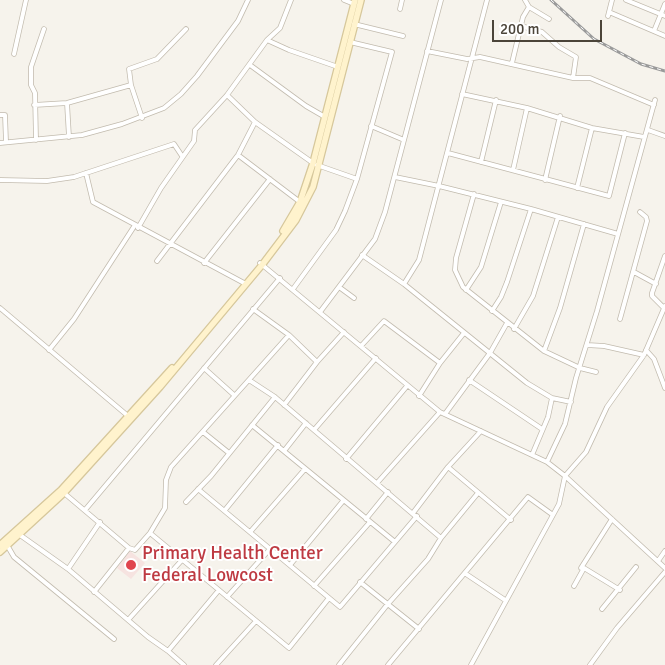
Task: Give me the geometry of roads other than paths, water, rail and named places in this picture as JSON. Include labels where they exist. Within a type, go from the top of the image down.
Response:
[{"type":"street","points":[[14,54],[26,0]]},
{"type":"street","points":[[0,142],[69,137],[101,131],[142,118],[164,108],[182,94],[238,21],[248,0]]},
{"type":"street","points":[[49,350],[74,319],[182,156],[194,141],[195,130],[227,95],[267,40],[280,28],[291,0]]},
{"type":"street","points":[[0,552],[64,493],[160,387],[296,220],[313,187],[315,164],[325,117],[355,2],[344,0]]},
{"type":"street","points":[[0,545],[61,490],[128,416],[261,264],[286,227],[300,202],[315,164],[360,0]]},
{"type":"street","points":[[400,9],[402,0]]},
{"type":"street","points":[[320,312],[375,239],[395,177],[440,0]]},
{"type":"street","points":[[404,284],[419,260],[486,0]]},
{"type":"street","points":[[525,0],[529,7],[550,19]]},
{"type":"street","points":[[612,0],[609,14],[665,36]]},
{"type":"street","points":[[626,0],[663,15]]},
{"type":"street","points":[[654,31],[663,15],[665,4]]},
{"type":"street","points":[[512,63],[523,17],[529,7]]},
{"type":"street","points":[[354,24],[403,36]]},
{"type":"street","points":[[521,26],[542,32],[559,47],[576,57],[573,78]]},
{"type":"street","points":[[36,140],[35,93],[31,85],[31,67],[44,29]]},
{"type":"street","points":[[142,118],[131,85],[129,69],[157,59],[186,29]]},
{"type":"street","points":[[267,40],[289,50],[338,67]]},
{"type":"street","points":[[293,288],[336,230],[357,179],[392,52],[350,42]]},
{"type":"street","points":[[427,50],[470,60],[480,57],[573,78],[597,80],[654,103],[648,130],[644,137],[576,378],[565,424],[547,462]]},
{"type":"street","points":[[250,65],[306,106],[325,117]]},
{"type":"street","points":[[34,105],[67,103],[131,85]]},
{"type":"street","points":[[462,94],[496,100],[560,116],[592,128],[644,137]]},
{"type":"street","points":[[227,95],[255,122],[315,164],[357,179]]},
{"type":"street","points":[[481,162],[496,100]]},
{"type":"street","points":[[67,103],[69,137]]},
{"type":"street","points":[[513,170],[527,108]]},
{"type":"street","points":[[0,115],[5,115],[6,142]]},
{"type":"street","points":[[545,180],[560,116]]},
{"type":"street","points":[[157,261],[168,244],[171,245],[238,155],[255,122]]},
{"type":"street","points":[[371,126],[404,140]]},
{"type":"street","points":[[577,188],[592,128]]},
{"type":"street","points":[[648,130],[665,136]]},
{"type":"street","points":[[448,153],[609,196],[625,133]]},
{"type":"street","points":[[14,142],[14,149]]},
{"type":"street","points":[[0,180],[47,181],[86,173],[174,144],[182,156]]},
{"type":"street","points":[[238,155],[300,202]]},
{"type":"street","points":[[86,173],[93,202],[244,283]]},
{"type":"street","points":[[395,177],[474,194],[618,234]]},
{"type":"street","points":[[204,263],[270,179]]},
{"type":"street","points":[[474,194],[456,258],[455,270],[466,290],[514,329],[544,350],[580,368],[596,372]]},
{"type":"street","points":[[466,290],[481,267],[501,202]]},
{"type":"street","points":[[492,311],[501,297],[507,282],[531,209]]},
{"type":"street","points":[[620,319],[647,221],[640,212]]},
{"type":"street","points":[[514,329],[533,296],[558,216]]},
{"type":"street","points":[[544,350],[560,308],[584,224]]},
{"type":"street","points":[[362,255],[404,284],[526,384],[552,398],[571,402]]},
{"type":"street","points":[[471,665],[559,504],[565,476],[586,452],[607,407],[644,355],[664,307],[652,296],[665,256]]},
{"type":"street","points":[[261,264],[293,288],[407,386],[442,413],[547,462],[565,476],[665,568]]},
{"type":"street","points":[[634,272],[656,284]]},
{"type":"street","points":[[85,510],[280,278]]},
{"type":"street","points":[[339,287],[354,298]]},
{"type":"street","points":[[0,308],[128,416]]},
{"type":"street","points":[[253,309],[289,335],[317,362]]},
{"type":"street","points":[[361,346],[384,321],[440,363]]},
{"type":"street","points":[[377,483],[442,413],[469,380],[490,354],[507,323]]},
{"type":"street","points":[[284,405],[317,362],[344,332]]},
{"type":"street","points":[[420,396],[440,363],[464,333]]},
{"type":"street","points":[[64,493],[129,548],[135,550],[150,534],[165,508],[166,480],[171,467],[289,335]]},
{"type":"street","points":[[587,344],[644,355]]},
{"type":"street","points":[[646,350],[654,359],[665,388]]},
{"type":"street","points":[[314,430],[376,358]]},
{"type":"street","points":[[204,368],[234,395]]},
{"type":"street","points":[[250,380],[276,397],[346,459],[417,516],[441,538]]},
{"type":"street","points":[[469,380],[542,429]]},
{"type":"street","points":[[346,459],[407,386]]},
{"type":"street","points":[[186,502],[276,397]]},
{"type":"street","points":[[532,455],[548,416],[552,398]]},
{"type":"street","points":[[284,451],[306,423]]},
{"type":"street","points":[[252,424],[343,502],[395,542]]},
{"type":"street","points":[[413,513],[448,467],[480,431]]},
{"type":"street","points":[[202,432],[229,454]]},
{"type":"street","points":[[225,510],[278,446]]},
{"type":"street","points":[[448,467],[511,520]]},
{"type":"street","points":[[251,532],[305,469]]},
{"type":"street","points":[[198,489],[340,607],[417,516]]},
{"type":"street","points":[[366,519],[388,492]]},
{"type":"street","points":[[339,665],[428,559],[441,538],[478,493]]},
{"type":"street","points":[[388,665],[511,520],[528,497],[553,515]]},
{"type":"street","points":[[290,565],[343,502]]},
{"type":"street","points":[[612,519],[581,568],[620,590]]},
{"type":"street","points":[[68,569],[100,522]]},
{"type":"street","points":[[314,586],[370,522]]},
{"type":"street","points":[[150,534],[289,648],[329,598]]},
{"type":"street","points":[[20,535],[68,569],[184,665]]},
{"type":"street","points":[[7,545],[14,557],[114,639]]},
{"type":"street","points":[[94,592],[129,548]]},
{"type":"street","points":[[227,597],[270,549]]},
{"type":"street","points":[[658,561],[665,551]]},
{"type":"street","points":[[128,620],[182,560]]},
{"type":"street","points":[[602,609],[620,590],[636,567]]},
{"type":"street","points":[[574,586],[584,568]]},
{"type":"street","points":[[590,665],[665,572]]},
{"type":"street","points":[[466,574],[505,600]]},
{"type":"street","points":[[360,582],[419,629]]},
{"type":"street","points":[[168,651],[219,590]]},
{"type":"street","points":[[216,665],[256,621]]},
{"type":"railway","points":[[551,0],[594,39],[641,64],[665,71]]},
{"type":"place","name":"Primary Health Center Federal Lowcost","points":[[131,565]]}]
